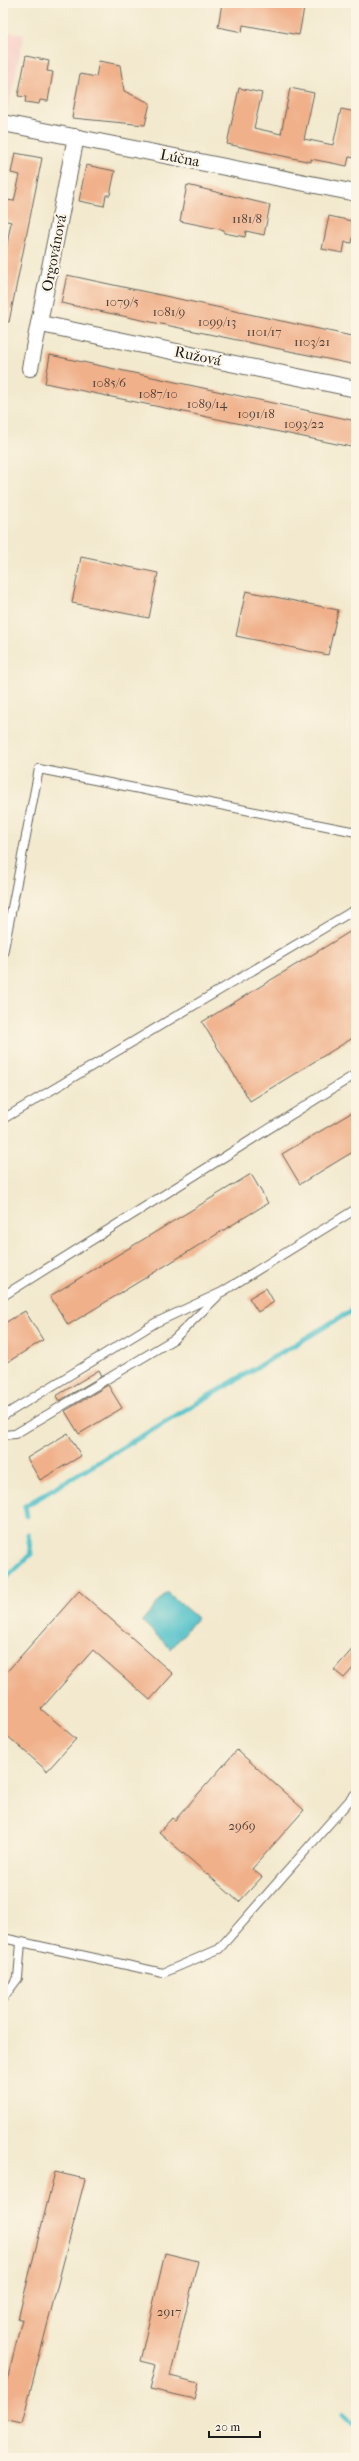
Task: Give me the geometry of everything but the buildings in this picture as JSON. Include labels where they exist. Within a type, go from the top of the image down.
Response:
[{"type":"street","name":"Lúčna","points":[[3,123],[356,193]]},
{"type":"street","name":"Orgovánová","points":[[30,368],[40,324],[76,137]]},
{"type":"street","name":"Ružová","points":[[40,324],[356,389]]},
{"type":"lane","points":[[3,954],[38,769],[356,832]]},
{"type":"lane","points":[[3,1119],[356,909]]},
{"type":"lane","points":[[3,1296],[356,1074]]},
{"type":"lane","points":[[3,1416],[156,1323],[222,1292],[356,1209]]},
{"type":"lane","points":[[3,1435],[15,1434],[174,1339],[222,1292]]},
{"type":"lane","points":[[3,1938],[163,1973],[219,1949],[356,1793]]},
{"type":"lane","points":[[3,1998],[18,1978],[21,1942]]},
{"type":"shaded area","points":[[3,30],[24,35],[6,117],[3,116]]},
{"type":"water","points":[[167,1592],[197,1618],[171,1649],[142,1621]]},
{"type":"waterway","points":[[27,1516],[25,1506],[356,1308]]},
{"type":"waterway","points":[[3,1581],[31,1554],[28,1535]]},
{"type":"waterway","points":[[343,2414],[356,2427]]}]
